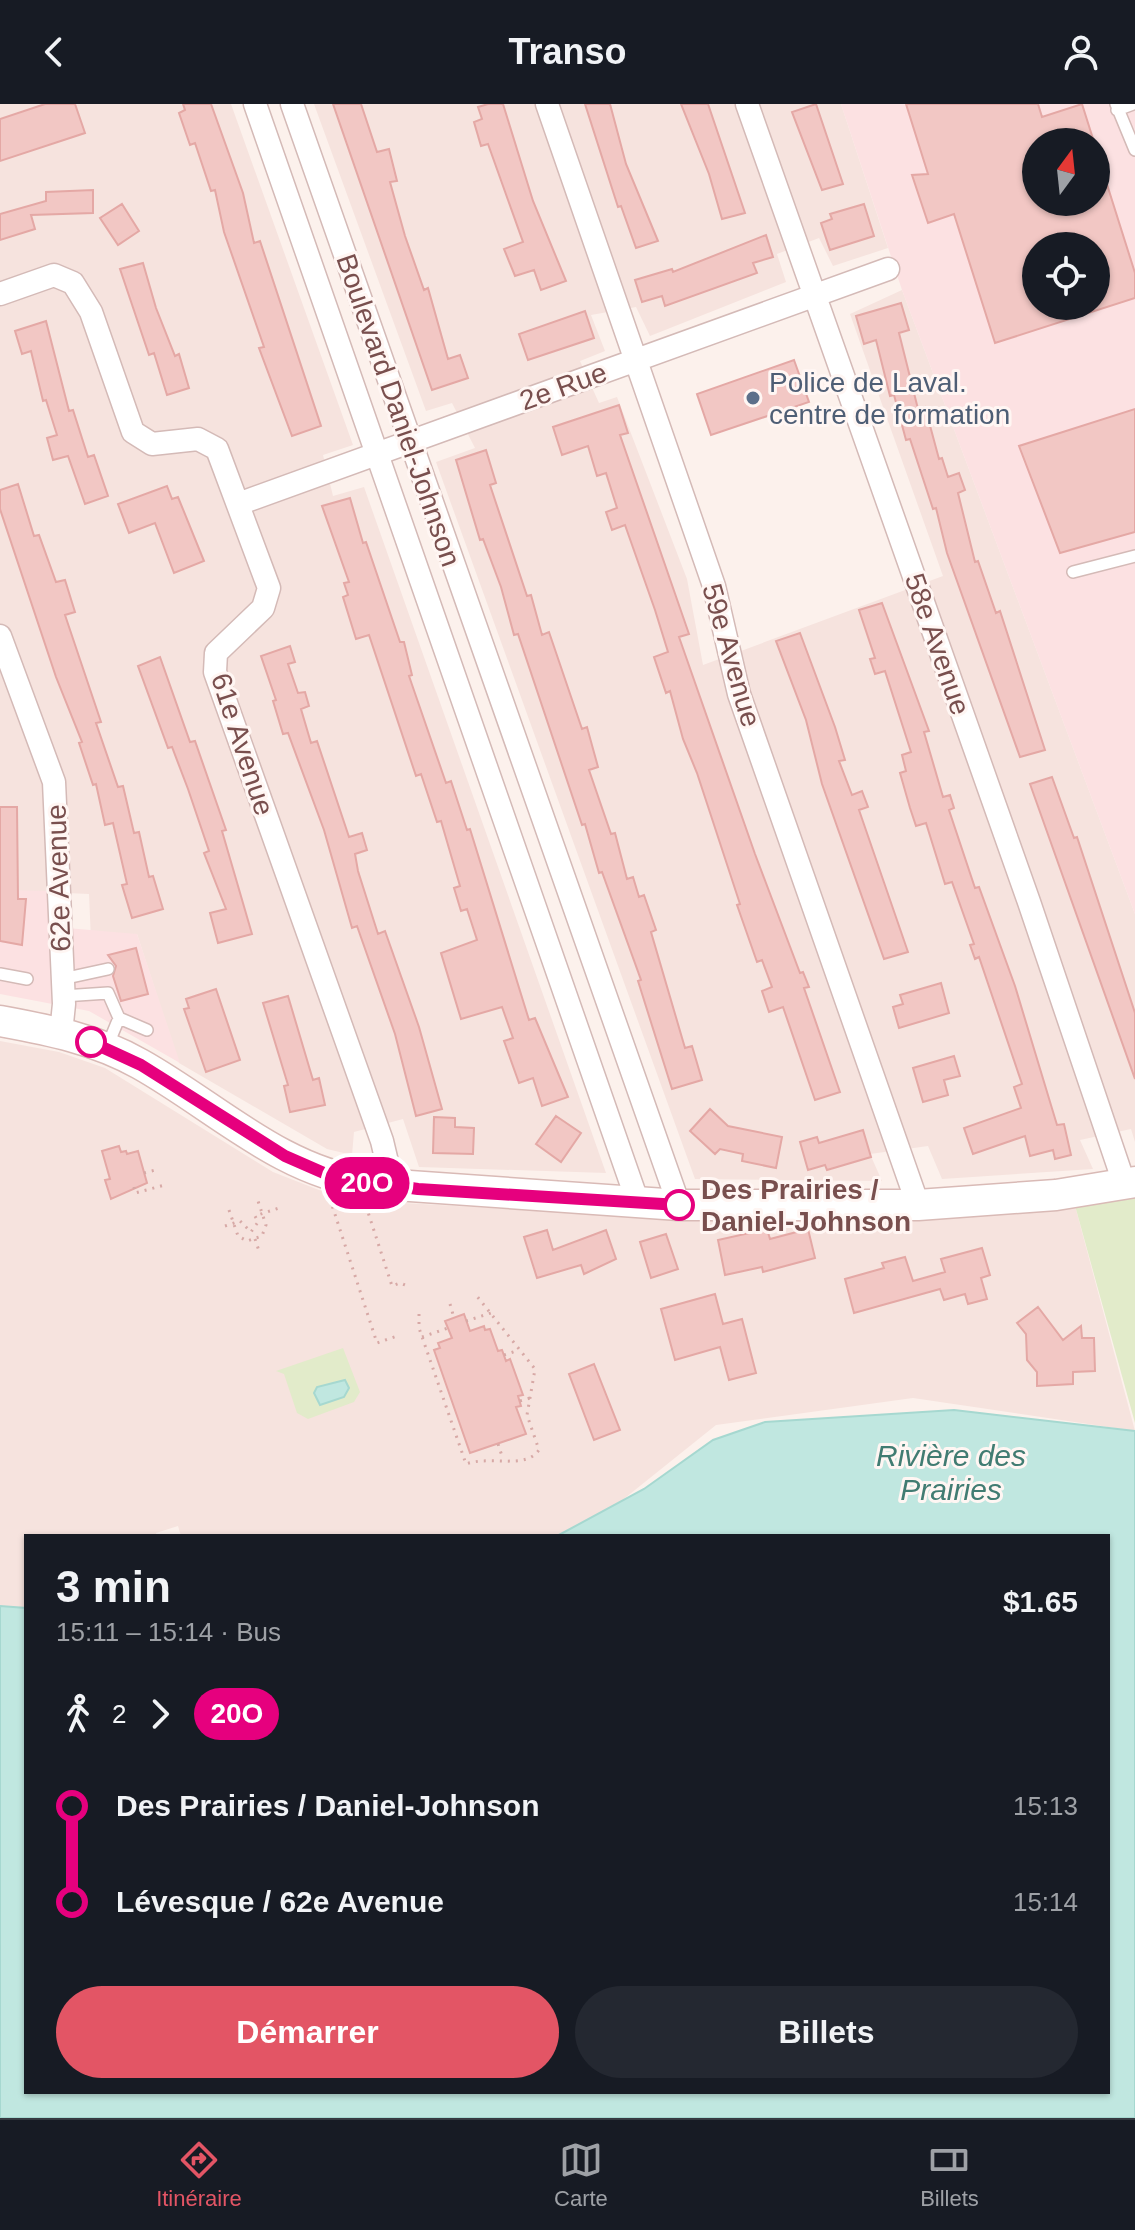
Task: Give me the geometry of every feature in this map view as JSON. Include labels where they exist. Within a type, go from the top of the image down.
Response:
[{"type":"street","name":"Boulevard Daniel-Johnson","points":[[255,104],[638,1203]]},
{"type":"street","name":"Boulevard Daniel-Johnson","points":[[292,104],[679,1205]]},
{"type":"street","name":"59e Avenue","points":[[547,104],[714,586],[739,694],[918,1205]]},
{"type":"street","name":"58e Avenue","points":[[747,104],[1130,1184]]},
{"type":"street","points":[[285,189],[317,175]]},
{"type":"street","name":"2e Rue","points":[[238,504],[888,269]]},
{"type":"street","name":"61e Avenue","points":[[0,294],[54,275],[73,283],[91,312],[133,432],[152,444],[198,439],[217,449],[269,588],[263,608],[216,653],[215,672],[382,1141],[387,1162],[376,1192]]},
{"type":"street","name":"62e Avenue","points":[[0,636],[54,782],[63,987],[61,1033]]},
{"type":"street","points":[[447,656],[482,645]]},
{"type":"street","points":[[530,892],[565,883]]},
{"type":"street","points":[[0,1021],[61,1033],[106,1048],[159,1075],[285,1156],[376,1192],[496,1193],[679,1205],[918,1205],[1130,1184]]},
{"type":"lane","points":[[1133,104],[1116,107],[1135,150]]},
{"type":"lane","points":[[1073,572],[1135,556]]},
{"type":"lane","points":[[63,987],[108,969]]},
{"type":"lane","points":[[0,974],[27,979]]},
{"type":"lane","points":[[63,987],[108,993],[119,1018],[147,1030]]},
{"type":"lane","points":[[106,1048],[119,1018]]},
{"type":"path","points":[[144,1173],[159,1169]]},
{"type":"path","points":[[134,1187],[135,1193],[165,1185]]},
{"type":"path","points":[[330,1191],[334,1215],[377,1343],[397,1336]]},
{"type":"path","points":[[376,1192],[365,1212],[392,1286],[400,1283],[410,1287]]},
{"type":"path","points":[[229,1210],[238,1236],[247,1241],[262,1236],[266,1225],[258,1201]]},
{"type":"path","points":[[225,1226],[240,1221],[251,1232],[258,1222],[255,1216],[279,1208]]},
{"type":"path","points":[[254,1238],[260,1254]]},
{"type":"path","points":[[419,1314],[422,1337],[466,1464],[483,1458],[523,1461],[533,1458],[539,1450],[527,1415],[535,1369],[476,1295]]},
{"type":"path","points":[[450,1304],[454,1318]]},
{"type":"path","points":[[466,1321],[491,1313]]},
{"type":"path","points":[[422,1337],[448,1328]]},
{"type":"path","points":[[504,1355],[519,1350]]},
{"type":"path","points":[[520,1401],[530,1398]]},
{"type":"path","points":[[498,1444],[503,1459]]},
{"type":"path","points":[[461,1449],[468,1447]]},
{"type":"shaded area","points":[[0,104],[231,104],[353,445],[323,455],[333,496],[364,487],[606,1173],[419,1167],[403,1119],[354,1132],[352,1155],[327,1149],[179,1063],[137,934],[91,940],[89,894],[0,890]]},
{"type":"shaded area","points":[[314,104],[841,104],[888,248],[833,266],[819,238],[777,254],[786,282],[650,336],[636,307],[591,315],[605,351],[580,361],[599,403],[617,397],[687,579],[703,665],[943,576],[850,314],[902,290],[1135,914],[1135,1142],[1131,1129],[1080,1140],[1093,1169],[942,1179],[928,1146],[870,1154],[882,1181],[695,1179],[436,462],[475,448],[452,403],[426,411]]},
{"type":"shaded area","points":[[841,104],[1135,104],[1135,914],[902,290]]},
{"type":"shaded area","points":[[0,890],[49,891],[55,927],[137,934],[180,1063],[89,1011],[0,994]]},
{"type":"shaded area","points":[[0,1041],[59,1052],[105,1068],[273,1172],[319,1190],[369,1201],[508,1209],[1074,1202],[1135,1431],[913,1398],[716,1425],[615,1506],[561,1534],[180,1534],[178,1526],[156,1534],[24,1534],[24,1608],[0,1606]]},
{"type":"green space","points":[[1135,1182],[1135,1423],[1074,1202]]},
{"type":"green space","points":[[343,1348],[360,1392],[354,1402],[308,1419],[297,1413],[284,1374],[276,1371]]},
{"type":"water","points":[[345,1380],[349,1388],[344,1397],[320,1405],[314,1393],[317,1387]]},
{"type":"water","name":"Rivière des Prairies","points":[[954,1410],[1135,1431],[1135,2118],[0,2118],[0,1606],[24,1608],[24,2094],[1110,2094],[1110,1534],[561,1534],[644,1489],[713,1440],[765,1422]]},
{"type":"building","points":[[45,104],[75,104],[85,133],[0,161],[0,119]]},
{"type":"building","points":[[183,104],[211,104],[243,193],[254,243],[260,241],[321,426],[292,436],[259,348],[264,347],[224,232],[215,190],[211,191],[195,143],[190,145],[179,113],[185,110]]},
{"type":"building","points":[[333,104],[361,104],[377,152],[389,149],[397,181],[390,182],[405,236],[424,290],[428,288],[448,359],[460,355],[468,378],[432,390]]},
{"type":"building","points":[[503,104],[533,201],[566,281],[541,290],[534,270],[515,276],[504,249],[523,242],[488,144],[481,146],[474,122],[482,119],[478,107]]},
{"type":"building","points":[[585,104],[610,104],[626,164],[658,241],[636,248],[621,206],[618,207]]},
{"type":"building","points":[[681,104],[708,104],[745,213],[722,219],[709,174]]},
{"type":"building","points":[[816,104],[843,184],[822,190],[792,112]]},
{"type":"building","points":[[906,104],[1038,104],[1042,117],[1082,104],[1090,128],[1022,128],[1022,216],[1110,216],[1110,194],[1135,273],[1135,298],[1110,306],[1110,232],[1022,232],[1022,320],[1067,320],[995,343],[954,214],[928,223],[912,175],[928,174]]},
{"type":"building","points":[[93,190],[93,213],[31,215],[35,229],[0,240],[0,214],[46,201],[46,192]]},
{"type":"building","points":[[122,204],[139,231],[118,245],[100,218]]},
{"type":"building","points":[[864,204],[874,236],[830,250],[821,223],[832,219],[830,214]]},
{"type":"building","points":[[766,235],[773,257],[753,263],[757,273],[665,306],[662,296],[642,302],[635,280],[672,269],[673,272]]},
{"type":"building","points":[[143,263],[156,308],[175,356],[179,354],[189,388],[167,395],[154,353],[149,355],[120,269]]},
{"type":"building","points":[[901,303],[909,330],[899,333],[918,409],[925,407],[939,459],[942,458],[948,477],[959,473],[965,490],[958,493],[975,562],[978,561],[996,613],[1000,611],[1045,750],[1020,757],[947,553],[936,508],[933,509],[910,439],[906,440],[894,395],[890,396],[876,340],[864,344],[856,316]]},
{"type":"building","points":[[585,311],[594,338],[528,360],[519,334]]},
{"type":"building","points":[[46,321],[69,411],[73,410],[88,457],[94,455],[108,496],[85,504],[68,456],[53,460],[47,438],[57,435],[46,400],[43,401],[31,351],[22,354],[15,331]]},
{"type":"building","name":"Police de Laval. centre de formation","points":[[794,360],[809,402],[711,435],[697,394]]},
{"type":"building","points":[[619,405],[628,433],[620,435],[689,634],[679,637],[755,854],[800,973],[803,972],[809,987],[804,988],[840,1092],[815,1100],[783,1007],[769,1012],[762,991],[772,987],[762,960],[757,962],[670,691],[666,693],[654,657],[668,652],[655,610],[625,525],[612,530],[606,512],[617,508],[606,473],[597,476],[588,446],[562,455],[553,427]]},
{"type":"building","points":[[1135,409],[1135,532],[1060,553],[1019,446]]},
{"type":"building","points":[[486,450],[496,483],[490,485],[527,596],[531,595],[542,635],[549,632],[582,729],[587,727],[598,767],[589,770],[611,834],[615,833],[627,879],[633,877],[639,897],[644,895],[656,930],[651,932],[685,1048],[692,1046],[702,1080],[672,1089],[638,981],[641,980],[602,872],[599,873],[585,824],[582,825],[518,634],[514,635],[501,587],[483,539],[480,540],[456,460]]},
{"type":"building","points":[[18,484],[34,536],[39,535],[56,582],[65,580],[75,612],[65,615],[101,722],[96,723],[118,787],[123,786],[134,833],[139,832],[149,877],[153,876],[163,909],[132,918],[122,885],[127,884],[113,823],[105,825],[96,784],[93,785],[79,743],[82,742],[56,677],[0,509],[0,490]]},
{"type":"building","points":[[167,486],[172,499],[178,497],[204,561],[174,573],[155,523],[129,533],[118,504]]},
{"type":"building","points":[[350,498],[363,543],[366,542],[400,642],[404,642],[412,675],[409,676],[446,783],[451,781],[467,830],[470,829],[529,1020],[535,1018],[568,1097],[542,1106],[533,1078],[519,1083],[504,1041],[513,1038],[502,1007],[461,1019],[441,953],[477,940],[467,909],[461,911],[454,888],[460,886],[441,821],[437,822],[421,774],[416,776],[369,635],[356,639],[343,597],[348,595],[344,583],[349,582],[322,506]]},
{"type":"building","points":[[882,603],[929,731],[924,732],[943,797],[950,795],[954,808],[949,810],[975,888],[979,887],[1015,986],[1057,1125],[1064,1124],[1071,1155],[1055,1159],[1053,1150],[1030,1156],[1025,1136],[973,1154],[964,1128],[1021,1108],[1014,1087],[1022,1084],[979,957],[975,959],[970,945],[974,944],[952,882],[945,884],[926,823],[916,826],[910,808],[900,773],[906,771],[902,755],[911,752],[885,671],[875,674],[870,659],[875,658],[859,610]]},
{"type":"building","points":[[800,633],[835,727],[845,760],[839,761],[852,795],[862,791],[868,807],[859,810],[908,952],[884,959],[822,784],[806,720],[776,641]]},
{"type":"building","points":[[290,646],[295,662],[288,664],[298,693],[305,692],[309,706],[301,709],[311,743],[317,741],[349,837],[362,833],[367,850],[355,854],[358,871],[378,934],[385,931],[419,1027],[442,1109],[416,1116],[395,1034],[357,926],[352,928],[324,830],[288,733],[283,734],[273,701],[276,700],[261,656]]},
{"type":"building","points":[[160,657],[190,742],[195,741],[226,830],[222,831],[252,934],[218,943],[210,913],[226,909],[204,853],[209,851],[188,789],[172,747],[168,748],[138,666]]},
{"type":"building","points":[[1052,777],[1074,838],[1077,837],[1135,1013],[1135,1079],[1030,784]]},
{"type":"building","points":[[0,807],[17,807],[18,899],[26,899],[22,945],[0,941]]},
{"type":"building","points":[[136,948],[148,994],[121,1001],[113,976],[116,966],[108,955]]},
{"type":"building","points":[[941,983],[949,1013],[899,1028],[893,1007],[903,1004],[900,995]]},
{"type":"building","points":[[216,989],[240,1060],[206,1072],[184,1009],[189,1008],[186,999]]},
{"type":"building","points":[[288,996],[313,1080],[319,1078],[325,1105],[290,1112],[284,1086],[288,1085],[263,1003]]},
{"type":"building","points":[[954,1056],[960,1076],[944,1080],[948,1095],[923,1102],[913,1068]]},
{"type":"building","points":[[710,1109],[728,1126],[782,1137],[776,1168],[742,1161],[743,1154],[720,1149],[715,1154],[690,1131]]},
{"type":"building","points":[[556,1116],[581,1133],[561,1162],[536,1144]]},
{"type":"building","points":[[434,1117],[455,1118],[455,1127],[474,1128],[473,1154],[433,1153]]},
{"type":"building","points":[[863,1130],[871,1157],[827,1170],[825,1165],[808,1170],[800,1142],[817,1137],[819,1143]]},
{"type":"building","points":[[119,1146],[121,1152],[126,1151],[127,1154],[138,1151],[147,1183],[111,1199],[105,1180],[110,1179],[102,1151]]},
{"type":"building","points":[[767,1229],[770,1239],[808,1229],[815,1258],[763,1272],[762,1267],[725,1275],[718,1240]]},
{"type":"building","points":[[547,1230],[553,1250],[606,1230],[616,1259],[584,1274],[581,1265],[537,1278],[524,1237]]},
{"type":"building","points":[[666,1234],[678,1269],[651,1278],[640,1242]]},
{"type":"building","points":[[982,1248],[990,1275],[981,1278],[987,1299],[968,1304],[965,1294],[944,1300],[940,1289],[854,1313],[845,1279],[884,1268],[882,1263],[905,1257],[913,1281],[945,1272],[941,1259]]},
{"type":"building","points":[[715,1294],[723,1324],[742,1319],[756,1373],[729,1380],[720,1347],[675,1360],[661,1309]]},
{"type":"building","points":[[1038,1307],[1063,1340],[1081,1326],[1082,1338],[1094,1338],[1095,1371],[1073,1372],[1073,1384],[1037,1386],[1037,1372],[1027,1360],[1026,1334],[1017,1323]]},
{"type":"building","points":[[464,1314],[470,1331],[484,1326],[485,1330],[490,1329],[498,1351],[502,1350],[506,1361],[510,1359],[523,1395],[518,1396],[521,1406],[516,1407],[526,1434],[470,1453],[434,1350],[440,1348],[438,1343],[452,1338],[445,1321]]},
{"type":"building","points":[[594,1364],[620,1430],[594,1440],[569,1374]]},
{"type":"bus line","name":"20O","points":[[91,1042],[141,1065],[285,1156],[333,1177],[418,1189],[679,1205]]},
{"type":"place","name":"Police de Laval. centre de formation","points":[[753,398]]},
{"type":"place","name":"Des Prairies / Daniel-Johnson","points":[[679,1205]]}]
